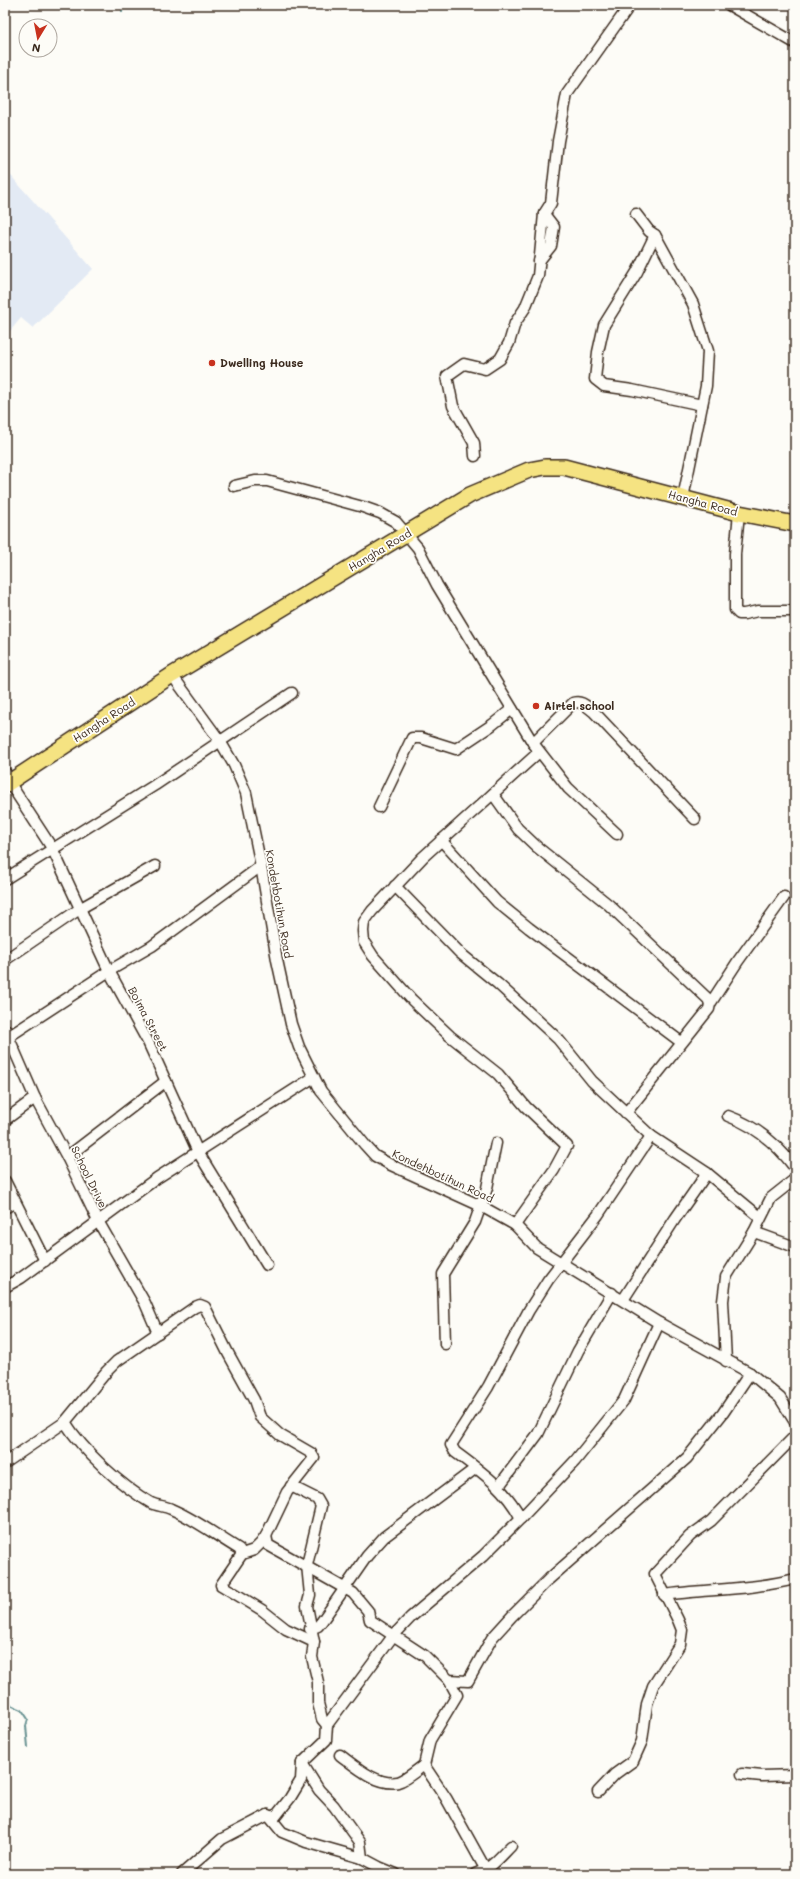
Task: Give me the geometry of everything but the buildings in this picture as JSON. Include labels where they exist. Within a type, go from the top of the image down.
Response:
[{"type":"highway","name":"Hangha Road","points":[[6,780],[172,675],[470,495],[529,470],[545,467],[564,467],[740,513],[795,524]]},
{"type":"street","points":[[475,456],[474,443],[453,406],[447,376],[464,364],[485,369],[500,359],[509,343],[515,323],[532,293],[538,276],[544,214],[551,202],[558,141],[567,94],[630,5]]},
{"type":"street","points":[[729,5],[795,44]]},
{"type":"street","points":[[636,214],[649,231],[655,235],[692,304],[705,340],[708,365],[702,405],[683,498]]},
{"type":"street","points":[[655,235],[637,272],[604,325],[598,352],[596,379],[604,386],[632,390],[702,405]]},
{"type":"street","points":[[234,486],[255,481],[267,481],[363,507],[380,513],[396,522],[418,548],[437,585],[539,752],[568,788],[617,834]]},
{"type":"street","points":[[740,513],[735,554],[735,610],[738,614],[764,611],[795,611]]},
{"type":"street","name":"Kondehbotihun Road","points":[[172,675],[220,740],[234,765],[246,793],[261,866],[269,923],[291,1024],[299,1047],[329,1102],[375,1156],[420,1180],[481,1206],[516,1225],[537,1248],[624,1300],[659,1323],[750,1374],[780,1398],[795,1422]]},
{"type":"street","points":[[5,879],[52,848],[155,785],[292,693]]},
{"type":"street","points":[[533,743],[573,703],[583,703],[594,712],[695,819]]},
{"type":"street","points":[[379,807],[412,738],[422,738],[456,750],[512,709]]},
{"type":"street","points":[[516,1225],[551,1175],[568,1146],[531,1113],[498,1074],[450,1036],[412,1000],[392,979],[364,942],[363,931],[364,922],[395,886],[441,840],[539,752]]},
{"type":"street","name":"Boima Street","points":[[6,780],[52,848],[109,971],[148,1042],[198,1152],[267,1265]]},
{"type":"street","points":[[493,794],[518,829],[537,847],[609,905],[708,999],[710,1004]]},
{"type":"street","points":[[441,840],[496,902],[528,928],[681,1042]]},
{"type":"street","points":[[5,960],[81,908],[155,866]]},
{"type":"street","points":[[6,1035],[152,946],[261,866]]},
{"type":"street","points":[[395,886],[460,953],[498,984],[558,1039],[592,1081],[651,1136],[707,1173],[760,1217]]},
{"type":"street","points":[[626,1113],[681,1042],[709,1009],[710,1004],[738,961],[784,897]]},
{"type":"street","name":"School Drive","points":[[6,1035],[35,1098],[67,1157],[98,1221],[145,1303],[158,1333]]},
{"type":"street","points":[[5,1287],[45,1261],[157,1178],[314,1077]]},
{"type":"street","points":[[67,1157],[166,1081]]},
{"type":"street","points":[[5,1120],[35,1098]]},
{"type":"street","points":[[728,1116],[741,1120],[760,1132],[779,1149],[795,1168]]},
{"type":"street","points":[[521,1518],[499,1486],[455,1452],[451,1445],[488,1387],[529,1310],[562,1262],[598,1215],[651,1136]]},
{"type":"street","points":[[445,1344],[443,1274],[464,1243],[481,1206],[492,1168],[496,1143]]},
{"type":"street","points":[[624,1300],[675,1219],[707,1173]]},
{"type":"street","points":[[726,1361],[723,1301],[726,1277],[754,1232],[760,1217],[771,1198],[795,1179]]},
{"type":"street","points":[[5,1181],[45,1261]]},
{"type":"street","points":[[5,1208],[15,1202]]},
{"type":"street","points":[[754,1232],[795,1247]]},
{"type":"street","points":[[499,1486],[538,1434],[578,1351],[612,1293]]},
{"type":"street","points":[[5,1463],[65,1422],[107,1371],[195,1307],[200,1305],[205,1307],[231,1360],[254,1400],[260,1417],[280,1434],[312,1453],[314,1458],[292,1486],[279,1506],[266,1536],[254,1550],[242,1554],[221,1585],[262,1610],[286,1629],[314,1642]]},
{"type":"street","points":[[182,1874],[222,1839],[268,1815],[275,1817],[290,1798],[301,1780],[302,1763],[326,1740],[327,1725],[393,1636],[416,1613],[483,1556],[521,1518],[575,1461],[617,1411],[624,1400],[659,1323]]},
{"type":"street","points":[[449,1680],[468,1680],[492,1638],[512,1616],[549,1579],[687,1458],[723,1413],[750,1374]]},
{"type":"street","points":[[65,1422],[72,1434],[123,1486],[152,1504],[170,1508],[186,1516],[239,1550],[242,1554]]},
{"type":"street","points":[[598,1792],[615,1774],[633,1761],[642,1741],[647,1704],[653,1686],[680,1644],[682,1630],[655,1574],[690,1536],[711,1521],[795,1436]]},
{"type":"street","points":[[310,1629],[318,1626],[367,1556],[384,1537],[476,1468]]},
{"type":"street","points":[[292,1486],[317,1499],[321,1506],[307,1565],[310,1595],[307,1606],[310,1629],[314,1642],[312,1657],[318,1682],[318,1703],[322,1719],[327,1725]]},
{"type":"street","points":[[266,1536],[268,1545],[307,1565],[353,1593],[364,1604],[370,1620],[425,1656],[449,1680],[457,1695],[430,1740],[424,1765],[399,1782],[384,1781],[363,1771],[340,1755]]},
{"type":"street","points":[[664,1594],[705,1590],[737,1590],[795,1580]]},
{"type":"street","points":[[302,1763],[319,1790],[334,1806],[360,1842],[362,1858]]},
{"type":"street","points":[[424,1765],[446,1798],[486,1870]]},
{"type":"street","points":[[742,1774],[762,1776],[795,1775]]},
{"type":"street","points":[[268,1815],[282,1832],[306,1842],[362,1858],[396,1874]]},
{"type":"street","points":[[474,1874],[486,1870],[511,1846]]},
{"type":"shaded area","points":[[5,169],[93,269],[33,328],[21,318],[5,337]]},
{"type":"waterway","points":[[122,12],[123,5]]},
{"type":"waterway","points":[[5,1705],[8,1704],[22,1710],[28,1719],[26,1726],[28,1747]]},
{"type":"place","name":"Dwelling House","points":[[212,363]]},
{"type":"place","name":"Airtel school","points":[[536,706]]}]
